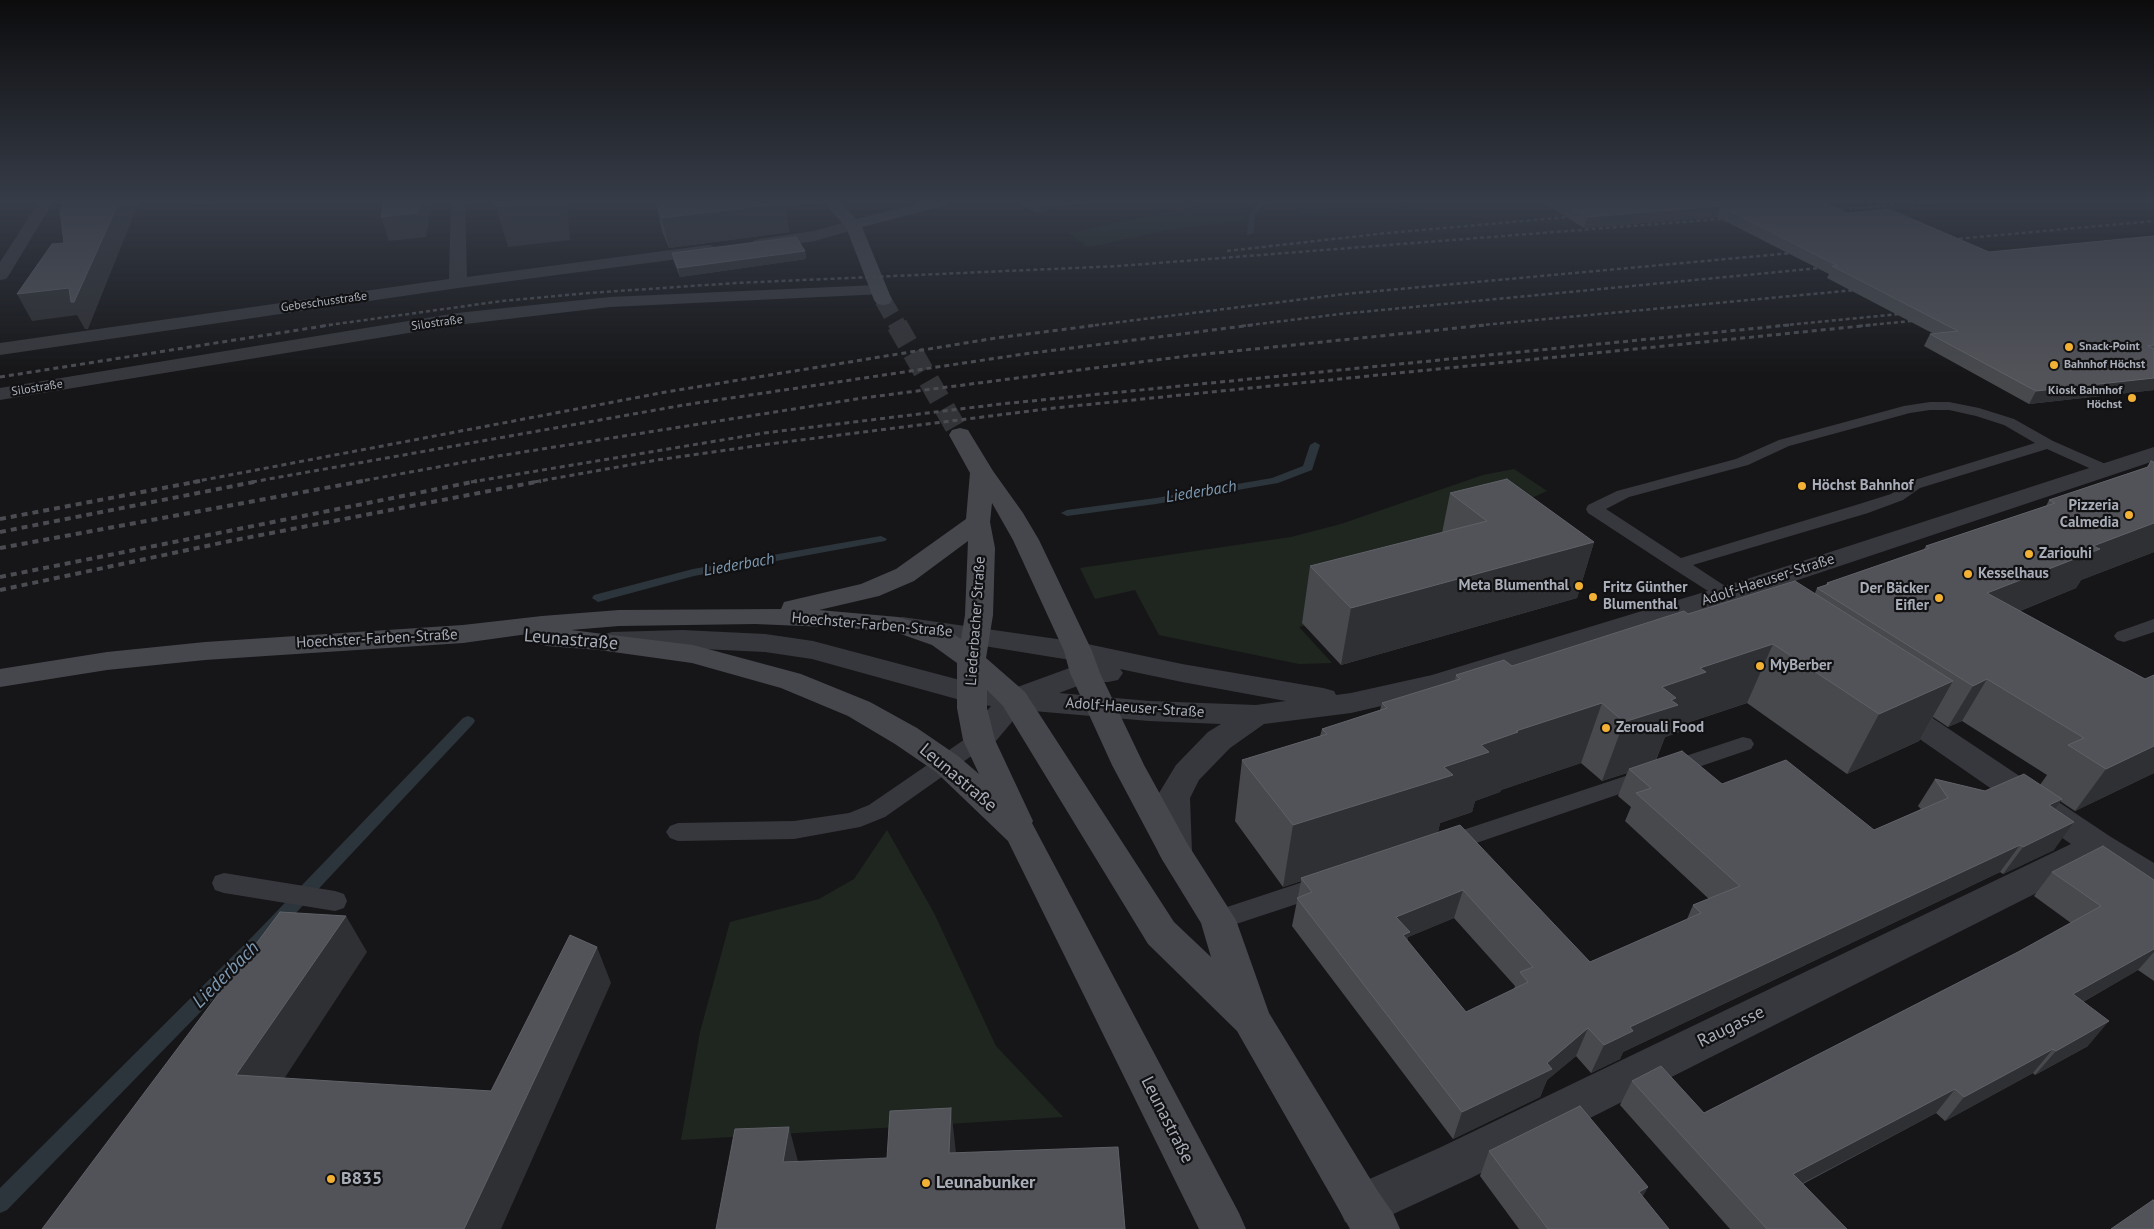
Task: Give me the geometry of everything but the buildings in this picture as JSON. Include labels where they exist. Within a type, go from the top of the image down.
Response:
[{"type":"main road","points":[[866,259],[880,295]]},
{"type":"main road","points":[[960,435],[982,473],[1011,513],[1026,540],[1100,706],[1175,852],[1218,920],[1251,1019],[1369,1217]]},
{"type":"main road","name":"Liederbacher Straße","points":[[982,473],[978,522],[982,548],[971,693],[972,708],[979,740],[1021,833]]},
{"type":"main road","name":"Hoechster-Farben-Straße","points":[[755,616],[870,590],[905,575],[978,522]]},
{"type":"main road","name":"Hoechster-Farben-Straße","points":[[0,678],[107,661],[195,652],[463,634],[542,624],[619,618],[755,616],[850,620],[898,625],[974,648]]},
{"type":"main road","name":"Leunastraße","points":[[463,634],[536,636],[599,641],[693,654],[791,681],[859,710],[906,736],[947,764],[1021,833],[1223,1229]]},
{"type":"main road","points":[[974,648],[1014,699],[1161,933],[1251,1019]]},
{"type":"street","points":[[0,275],[10,259]]},
{"type":"street","points":[[458,259],[458,283]]},
{"type":"street","name":"Gebeschusstraße","points":[[0,348],[458,283],[640,259]]},
{"type":"street","name":"Silostraße","points":[[0,394],[457,319],[610,302],[880,295]]},
{"type":"street","name":"Adolf-Haeuser-Straße","points":[[971,693],[1014,699],[1149,711],[1256,715],[1351,703],[1436,684],[1725,594],[2154,454]]},
{"type":"street","points":[[2104,469],[2130,482]]},
{"type":"street","points":[[1725,594],[1754,612]]},
{"type":"street","name":"Hoechster-Farben-Straße","points":[[599,641],[682,639],[764,644],[804,649],[971,693]]},
{"type":"street","points":[[974,648],[1081,662]]},
{"type":"street","name":"Adolf-Haeuser-Straße","points":[[1014,699],[1081,662],[1182,673],[1351,703]]},
{"type":"street","points":[[1876,694],[2099,846],[2154,880]]},
{"type":"street","points":[[979,740],[1014,699]]},
{"type":"street","name":"Adolf-Haeuser-Straße","points":[[1175,852],[1173,798],[1187,773],[1219,740],[1256,715]]},
{"type":"street","name":"Raugasse","points":[[1369,1217],[1464,1159],[2099,846]]},
{"type":"lane","points":[[1725,594],[1594,509],[1623,494],[1742,462],[1784,443],[1923,407],[1948,406],[1979,412],[2010,422],[2048,444],[2104,469]]},
{"type":"lane","points":[[1678,564],[1862,509],[1897,497],[1914,485],[2048,444]]},
{"type":"lane","points":[[2124,636],[2154,625]]},
{"type":"lane","points":[[678,832],[794,830],[852,821],[877,811],[979,740]]},
{"type":"lane","points":[[1423,852],[1743,744]]},
{"type":"lane","points":[[1218,920],[1338,880]]},
{"type":"lane","points":[[224,883],[335,901]]},
{"type":"shaded area","points":[[1514,469],[1547,491],[1525,501],[1353,611],[1299,627],[1332,663],[1299,664],[1159,635],[1135,590],[1095,599],[1080,568],[1291,537],[1341,524],[1483,475]]},
{"type":"shaded area","points":[[887,830],[934,913],[996,1046],[1063,1117],[681,1140],[700,1032],[730,922],[819,899],[854,879]]},
{"type":"waterway","name":"Liederbach","points":[[1067,513],[1156,501],[1274,481],[1308,468],[1315,445]]},
{"type":"waterway","name":"Liederbach","points":[[598,598],[693,573],[881,539]]},
{"type":"waterway","name":"Liederbach","points":[[0,1203],[259,941],[468,721]]},
{"type":"tunnel","points":[[883,300],[898,326]]},
{"type":"tunnel","points":[[897,325],[960,435]]},
{"type":"railway","points":[[322,326],[502,301],[589,293],[736,283],[1119,266],[1204,259]]},
{"type":"railway","points":[[1088,326],[1345,294],[1723,259]]},
{"type":"railway","points":[[1242,326],[1340,314],[1830,267]]},
{"type":"railway","points":[[1472,326],[1866,289]]},
{"type":"railway","points":[[1776,326],[1910,313]]},
{"type":"railway","points":[[1859,326],[1922,320]]},
{"type":"railway","points":[[0,377],[330,325]]},
{"type":"railway","points":[[193,482],[666,392],[996,338],[1098,325]]},
{"type":"railway","points":[[252,482],[684,405],[1024,354],[1252,325]]},
{"type":"railway","points":[[356,482],[498,456],[863,398],[1187,356],[1486,325]]},
{"type":"railway","points":[[471,482],[764,433],[1001,404],[1789,325]]},
{"type":"railway","points":[[534,482],[657,460],[769,444],[1054,408],[1871,325]]},
{"type":"railway","points":[[0,519],[200,481]]},
{"type":"railway","points":[[0,532],[259,481]]},
{"type":"railway","points":[[0,548],[363,481]]},
{"type":"railway","points":[[0,577],[477,481]]},
{"type":"railway","points":[[0,590],[230,541],[541,481]]},
{"type":"place","name":"Snack-Point","points":[[2069,347]]},
{"type":"place","name":"Bahnhof Höchst","points":[[2054,365]]},
{"type":"place","name":"Kiosk Bahnhof Höchst","points":[[2132,398]]},
{"type":"place","name":"Höchst Bahnhof","points":[[1802,486]]},
{"type":"place","name":"Pizzeria Calmedia","points":[[2129,515]]},
{"type":"place","name":"Zariouhi","points":[[2029,554]]},
{"type":"place","name":"Kesselhaus","points":[[1968,574]]},
{"type":"place","name":"Meta Blumenthal","points":[[1579,586]]},
{"type":"place","name":"Fritz Günther Blumenthal","points":[[1593,597]]},
{"type":"place","name":"Der Bäcker Eifler","points":[[1939,598]]},
{"type":"place","name":"MyBerber","points":[[1760,666]]},
{"type":"place","name":"Zerouali Food","points":[[1606,728]]},
{"type":"place","name":"B835","points":[[331,1179]]},
{"type":"place","name":"Leunabunker","points":[[926,1183]]}]
